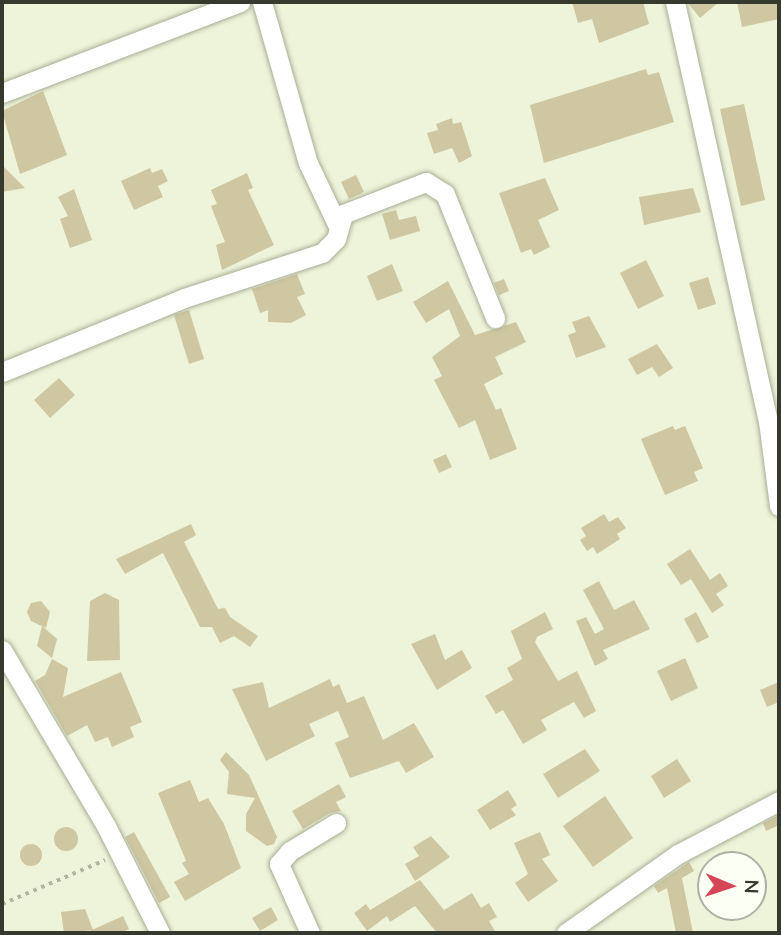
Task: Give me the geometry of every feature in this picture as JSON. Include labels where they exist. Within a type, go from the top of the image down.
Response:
[{"type":"street","points":[[2,372],[184,298],[322,253],[337,239],[337,224],[308,163],[262,2]]},
{"type":"street","points":[[675,2],[750,332],[779,506]]},
{"type":"street","points":[[2,93],[236,4]]},
{"type":"street","points":[[337,224],[344,214],[413,184],[437,185],[445,194],[495,318]]},
{"type":"street","points":[[2,650],[120,854],[160,933]]},
{"type":"street","points":[[566,933],[678,854],[779,801]]},
{"type":"street","points":[[310,933],[279,864],[290,850],[336,823]]},
{"type":"path","points":[[2,904],[120,854]]},
{"type":"building","points":[[572,2],[643,2],[649,24],[599,43],[592,19],[578,23]]},
{"type":"building","points":[[687,2],[719,2],[700,18]]},
{"type":"building","points":[[737,2],[779,2],[779,19],[742,27]]},
{"type":"building","points":[[646,69],[648,75],[659,72],[674,122],[544,163],[530,105]]},
{"type":"building","points":[[43,91],[67,155],[20,174],[2,111]]},
{"type":"building","points":[[744,104],[765,200],[741,206],[720,109]]},
{"type":"building","points":[[452,118],[453,124],[461,122],[472,156],[459,163],[452,148],[434,154],[427,133],[438,130],[436,124]]},
{"type":"building","points":[[2,165],[25,188],[2,192]]},
{"type":"building","points":[[150,168],[152,173],[162,169],[168,181],[158,186],[163,197],[134,210],[121,181]]},
{"type":"building","points":[[247,173],[253,188],[248,190],[274,245],[222,270],[216,245],[225,242],[211,206],[217,204],[211,190]]},
{"type":"building","points":[[356,175],[364,192],[349,199],[341,182]]},
{"type":"building","points":[[545,178],[559,210],[538,220],[550,247],[534,255],[531,249],[521,253],[499,193]]},
{"type":"building","points":[[693,188],[701,212],[644,225],[639,197]]},
{"type":"building","points":[[74,189],[92,240],[70,248],[60,219],[68,216],[58,197]]},
{"type":"building","points":[[396,210],[399,220],[416,216],[420,231],[390,240],[382,214]]},
{"type":"building","points":[[646,260],[664,296],[638,309],[620,273]]},
{"type":"building","points":[[392,264],[403,291],[377,301],[367,276]]},
{"type":"building","points":[[297,274],[305,294],[297,297],[306,315],[291,323],[268,322],[268,310],[260,313],[252,289]]},
{"type":"building","points":[[708,277],[716,304],[698,310],[689,283]]},
{"type":"building","points":[[504,279],[509,291],[499,295],[494,283]]},
{"type":"building","points":[[448,281],[475,335],[516,322],[526,342],[495,357],[503,374],[484,384],[496,410],[501,408],[517,449],[490,460],[475,420],[459,428],[434,380],[442,376],[432,357],[460,336],[449,309],[426,323],[413,302]]},
{"type":"building","points":[[189,310],[204,359],[189,364],[174,315]]},
{"type":"building","points":[[589,316],[606,347],[576,358],[568,335],[576,332],[572,322]]},
{"type":"building","points":[[657,344],[673,368],[659,377],[652,367],[637,375],[628,359]]},
{"type":"building","points":[[59,378],[75,395],[50,418],[34,400]]},
{"type":"building","points":[[673,426],[675,430],[685,426],[703,468],[694,472],[698,481],[665,495],[641,439]]},
{"type":"building","points":[[446,454],[452,467],[439,473],[433,460]]},
{"type":"building","points":[[604,514],[609,522],[618,517],[626,528],[617,534],[620,539],[597,554],[593,547],[587,551],[580,540],[586,536],[581,528]]},
{"type":"building","points":[[191,524],[196,535],[184,542],[218,609],[225,608],[230,617],[258,636],[250,647],[234,636],[220,643],[212,627],[200,627],[163,553],[125,574],[116,559]]},
{"type":"building","points":[[690,549],[710,580],[720,573],[728,586],[716,594],[724,605],[712,613],[691,579],[681,585],[667,564]]},
{"type":"building","points":[[599,581],[614,610],[634,600],[650,629],[603,650],[608,659],[595,666],[576,621],[586,617],[595,634],[604,629],[583,590]]},
{"type":"building","points":[[105,593],[119,600],[120,660],[87,661],[90,601]]},
{"type":"building","points":[[41,601],[50,612],[46,628],[31,621],[27,612],[31,603]]},
{"type":"building","points":[[545,612],[553,629],[537,637],[535,642],[558,681],[577,671],[596,711],[584,718],[574,702],[541,720],[547,730],[523,744],[503,710],[496,714],[485,696],[513,680],[507,668],[522,659],[511,631]]},
{"type":"building","points":[[696,612],[709,637],[697,643],[684,619]]},
{"type":"building","points":[[42,626],[57,639],[52,658],[37,646]]},
{"type":"building","points":[[435,634],[445,660],[462,650],[472,668],[437,690],[411,644]]},
{"type":"building","points":[[685,658],[698,688],[671,701],[657,671]]},
{"type":"building","points":[[52,659],[68,668],[63,697],[121,672],[142,722],[130,727],[134,737],[112,747],[108,737],[95,742],[87,725],[67,736],[35,681],[45,675]]},
{"type":"building","points":[[330,679],[333,687],[339,684],[347,703],[364,696],[383,740],[414,723],[434,757],[406,773],[399,761],[350,778],[335,743],[349,737],[338,711],[309,724],[315,736],[266,761],[232,689],[263,682],[269,708]]},
{"type":"building","points":[[779,682],[779,702],[767,707],[760,690]]},
{"type":"building","points":[[585,749],[600,771],[558,798],[543,774]]},
{"type":"building","points":[[226,752],[249,775],[277,837],[274,844],[267,846],[246,831],[246,814],[255,798],[227,794],[229,772],[220,760]]},
{"type":"building","points":[[677,759],[691,781],[664,798],[651,776]]},
{"type":"building","points":[[190,780],[199,802],[208,798],[224,824],[241,868],[185,901],[174,882],[189,874],[182,863],[186,861],[158,793]]},
{"type":"building","points":[[339,784],[346,797],[336,802],[341,811],[330,813],[303,829],[292,811]]},
{"type":"building","points":[[508,790],[517,805],[511,809],[516,815],[490,830],[477,810]]},
{"type":"building","points":[[605,796],[633,838],[593,867],[563,826]]},
{"type":"building","points":[[779,815],[779,825],[766,831],[763,823]]},
{"type":"building","points":[[66,827],[77,834],[78,839],[71,850],[66,851],[55,844],[54,839],[61,828]]},
{"type":"building","points":[[134,832],[170,897],[159,903],[125,837]]},
{"type":"building","points":[[540,832],[550,855],[542,859],[558,881],[528,902],[515,883],[528,874],[514,843]]},
{"type":"building","points":[[431,836],[450,857],[415,881],[405,864],[419,856],[413,847]]},
{"type":"building","points":[[27,844],[35,844],[42,851],[42,859],[35,866],[27,866],[20,859],[20,851]]},
{"type":"building","points":[[689,862],[694,871],[682,878],[693,933],[676,933],[667,888],[658,893],[654,886]]},
{"type":"building","points":[[420,880],[444,910],[472,893],[481,908],[489,903],[497,917],[489,921],[496,933],[437,933],[415,906],[390,922],[387,916],[367,931],[354,913],[366,904],[370,910]]},
{"type":"building","points":[[271,907],[278,920],[260,931],[252,918]]},
{"type":"building","points":[[85,909],[93,930],[64,933],[61,912]]},
{"type":"building","points":[[123,916],[129,929],[121,933],[85,933]]}]
